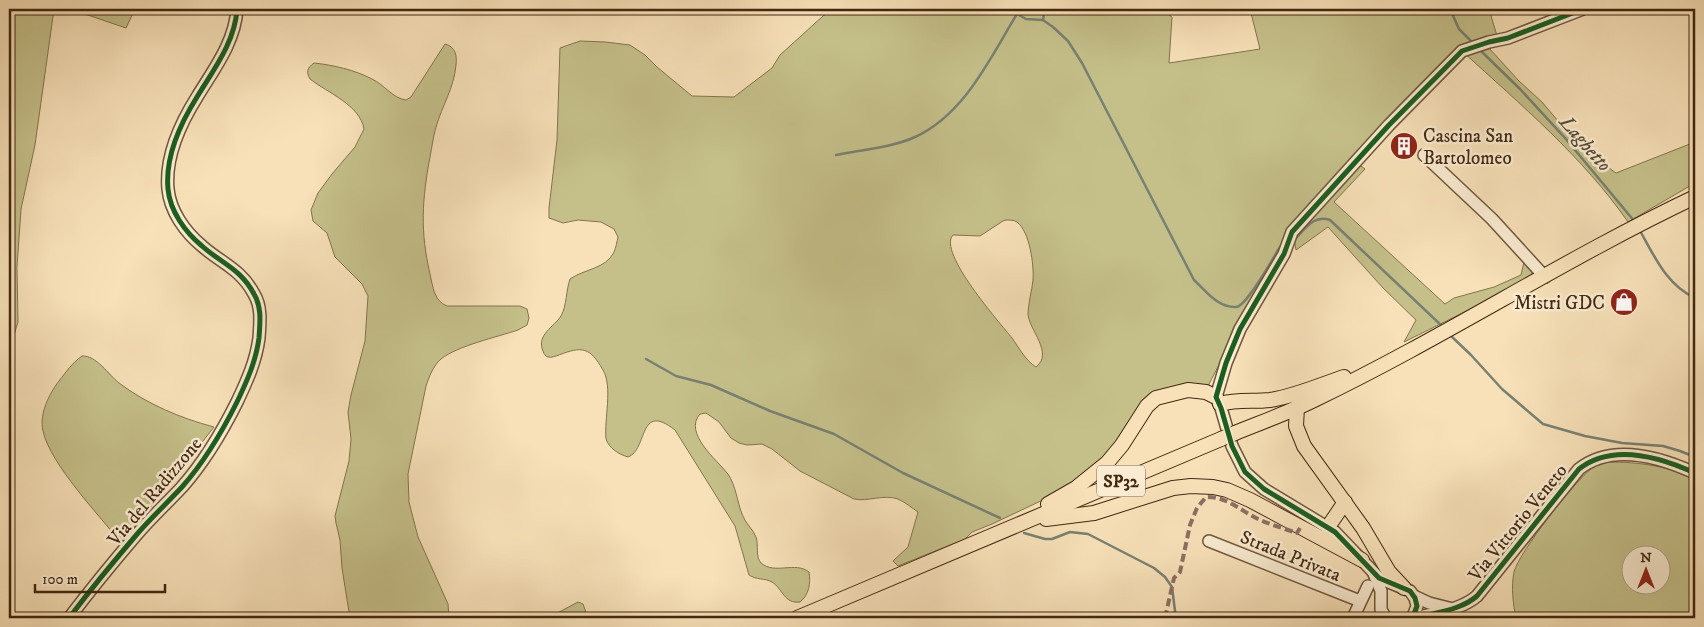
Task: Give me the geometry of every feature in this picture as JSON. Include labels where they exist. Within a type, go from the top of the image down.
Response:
[{"type":"main road","name":"SP32","points":[[797,618],[1297,407],[1425,342],[1695,195]]},
{"type":"main road","points":[[974,543],[980,534],[1052,502],[1098,471],[1116,454],[1146,406],[1156,398],[1188,390],[1206,392],[1218,400],[1272,400],[1298,393],[1350,374],[1425,342]]},
{"type":"main road","points":[[1297,407],[1296,426],[1302,443],[1364,530],[1389,572],[1405,590]]},
{"type":"main road","points":[[1021,523],[1094,512],[1176,487],[1212,487],[1228,490],[1246,498],[1362,560]]},
{"type":"main road","points":[[1328,527],[1345,502]]},
{"type":"street","name":"Via del Radizzone","points":[[69,618],[138,533],[183,485],[205,457],[223,432],[252,372],[258,348],[260,320],[260,308],[255,294],[231,266],[202,246],[182,225],[175,213],[168,191],[170,156],[176,138],[195,99],[227,46],[237,18],[237,9]]},
{"type":"street","points":[[1383,616],[1380,606],[1382,598],[1380,587],[1374,574],[1342,538],[1328,527],[1264,489],[1245,472],[1232,446],[1218,400],[1226,363],[1240,329],[1284,254],[1291,236],[1389,125],[1462,51],[1508,38],[1583,9]]},
{"type":"street","points":[[1424,155],[1492,219],[1544,277]]},
{"type":"street","name":"Via Vittorio Veneto","points":[[1416,618],[1450,608],[1462,607],[1470,603],[1579,468],[1586,463],[1604,456],[1625,455],[1675,464],[1695,473]]},
{"type":"street","name":"Strada Privata","points":[[1209,541],[1360,601]]},
{"type":"street","points":[[1374,574],[1429,603],[1450,608]]},
{"type":"street","points":[[1353,618],[1368,586]]},
{"type":"street","points":[[1382,598],[1389,590],[1405,590]]},
{"type":"street","points":[[1405,590],[1416,608],[1411,618]]},
{"type":"shaded area","points":[[9,9],[54,9],[35,145],[21,209],[17,267],[18,322],[14,335],[9,339]]},
{"type":"shaded area","points":[[70,9],[135,9],[126,28]]},
{"type":"shaded area","points":[[833,9],[1161,9],[1172,17],[1169,63],[1260,49],[1250,9],[1489,9],[1497,36],[1466,45],[1357,163],[1365,169],[1334,202],[1445,304],[1454,298],[1494,287],[1521,275],[1524,262],[1532,268],[1532,274],[1521,284],[1404,342],[1416,320],[1384,289],[1328,227],[1296,250],[1293,233],[1208,386],[1183,386],[1130,426],[1095,468],[1047,498],[972,532],[965,539],[898,566],[893,561],[908,547],[918,512],[898,499],[854,499],[800,471],[772,449],[762,444],[747,445],[739,443],[731,438],[719,422],[706,413],[700,414],[696,421],[698,438],[731,479],[743,517],[756,537],[758,557],[761,563],[772,568],[798,568],[809,572],[810,580],[805,596],[800,602],[790,601],[772,582],[749,575],[735,526],[675,430],[655,421],[649,424],[645,430],[634,453],[628,457],[617,452],[609,445],[606,439],[608,394],[606,377],[598,362],[589,353],[580,350],[547,357],[541,345],[544,336],[561,316],[570,279],[606,262],[614,252],[618,237],[614,229],[601,222],[578,220],[563,223],[549,218],[557,140],[560,48],[580,41],[630,45],[645,55],[692,96],[734,97],[772,68],[780,55]],"holes":[[[1007,220],[1016,221],[1021,227],[1030,249],[1033,280],[1028,314],[1042,348],[1041,361],[1036,367],[1026,358],[972,287],[961,271],[950,244],[953,235],[980,236]]]},
{"type":"shaded area","points":[[445,44],[452,47],[455,52],[455,73],[434,134],[427,173],[423,216],[425,244],[433,289],[439,301],[447,306],[520,306],[527,309],[529,318],[527,325],[518,330],[448,354],[436,365],[426,386],[408,474],[409,502],[418,537],[448,604],[449,618],[350,618],[335,516],[349,461],[351,439],[348,412],[365,341],[368,296],[362,284],[335,257],[327,233],[313,221],[311,210],[318,193],[355,147],[364,129],[361,121],[350,106],[310,79],[308,70],[314,63],[351,71],[372,79],[397,97],[406,100],[411,97]]},
{"type":"shaded area","points":[[1483,45],[1489,48],[1519,81],[1542,102],[1580,147],[1616,173],[1695,142],[1695,183],[1628,222],[1591,175],[1550,132],[1462,51]]},
{"type":"shaded area","points":[[82,356],[97,362],[119,383],[152,404],[176,415],[214,427],[122,544],[65,474],[55,459],[43,431],[42,418],[48,398],[67,371]]},
{"type":"shaded area","points":[[1607,462],[1621,462],[1654,466],[1676,471],[1695,480],[1695,590],[1693,591],[1695,591],[1695,618],[1516,618],[1513,584],[1514,572],[1518,562],[1548,517],[1584,475],[1598,465]]},
{"type":"shaded area","points":[[578,602],[583,604],[588,618],[548,618]]},
{"type":"waterway","points":[[1008,9],[1026,19],[1043,20],[1068,41],[1082,63],[1194,280],[1213,298],[1230,307],[1241,305],[1283,245]]},
{"type":"waterway","points":[[1043,20],[1045,9]]},
{"type":"waterway","name":"Laghetto","points":[[1450,9],[1459,29],[1474,44]]},
{"type":"waterway","points":[[836,155],[897,143],[915,137],[933,127],[962,100],[975,83],[1017,14]]},
{"type":"waterway","name":"Laghetto","points":[[1480,50],[1520,89],[1565,138],[1635,222]]},
{"type":"waterway","points":[[1295,239],[1310,223],[1319,219],[1330,220],[1443,327]]},
{"type":"waterway","name":"Laghetto","points":[[1639,229],[1668,277],[1695,298]]},
{"type":"waterway","points":[[1450,335],[1502,389],[1543,424],[1585,436],[1622,443],[1663,446],[1695,457]]},
{"type":"waterway","points":[[646,359],[676,376],[711,385],[770,411],[834,434],[903,473],[1000,518]]},
{"type":"waterway","points":[[1024,533],[1045,539],[1052,539],[1070,532],[1088,534],[1154,568],[1165,577],[1172,587],[1175,611],[1173,618]]},
{"type":"marked path","points":[[1165,618],[1174,578],[1180,572],[1190,525],[1197,508],[1206,497],[1221,499],[1260,520],[1297,533],[1300,528]]},
{"type":"cycle path","points":[[69,618],[129,544],[182,487],[206,457],[237,402],[248,379],[256,355],[260,315],[257,299],[249,285],[237,272],[209,252],[184,228],[175,213],[168,189],[169,165],[175,141],[191,107],[217,66],[228,44],[237,9]]},
{"type":"cycle path","points":[[1411,618],[1417,606],[1415,598],[1410,591],[1379,578],[1335,532],[1264,489],[1245,472],[1232,446],[1216,397],[1226,363],[1240,329],[1284,254],[1292,232],[1389,125],[1462,51],[1508,38],[1583,9]]},
{"type":"cycle path","points":[[1416,618],[1456,608],[1477,596],[1579,469],[1592,461],[1606,456],[1636,455],[1667,462],[1695,473]]},
{"type":"place","name":"Cascina San Bartolomeo","points":[[1404,146]]},
{"type":"place","name":"Mistri GDC","points":[[1624,302]]}]
